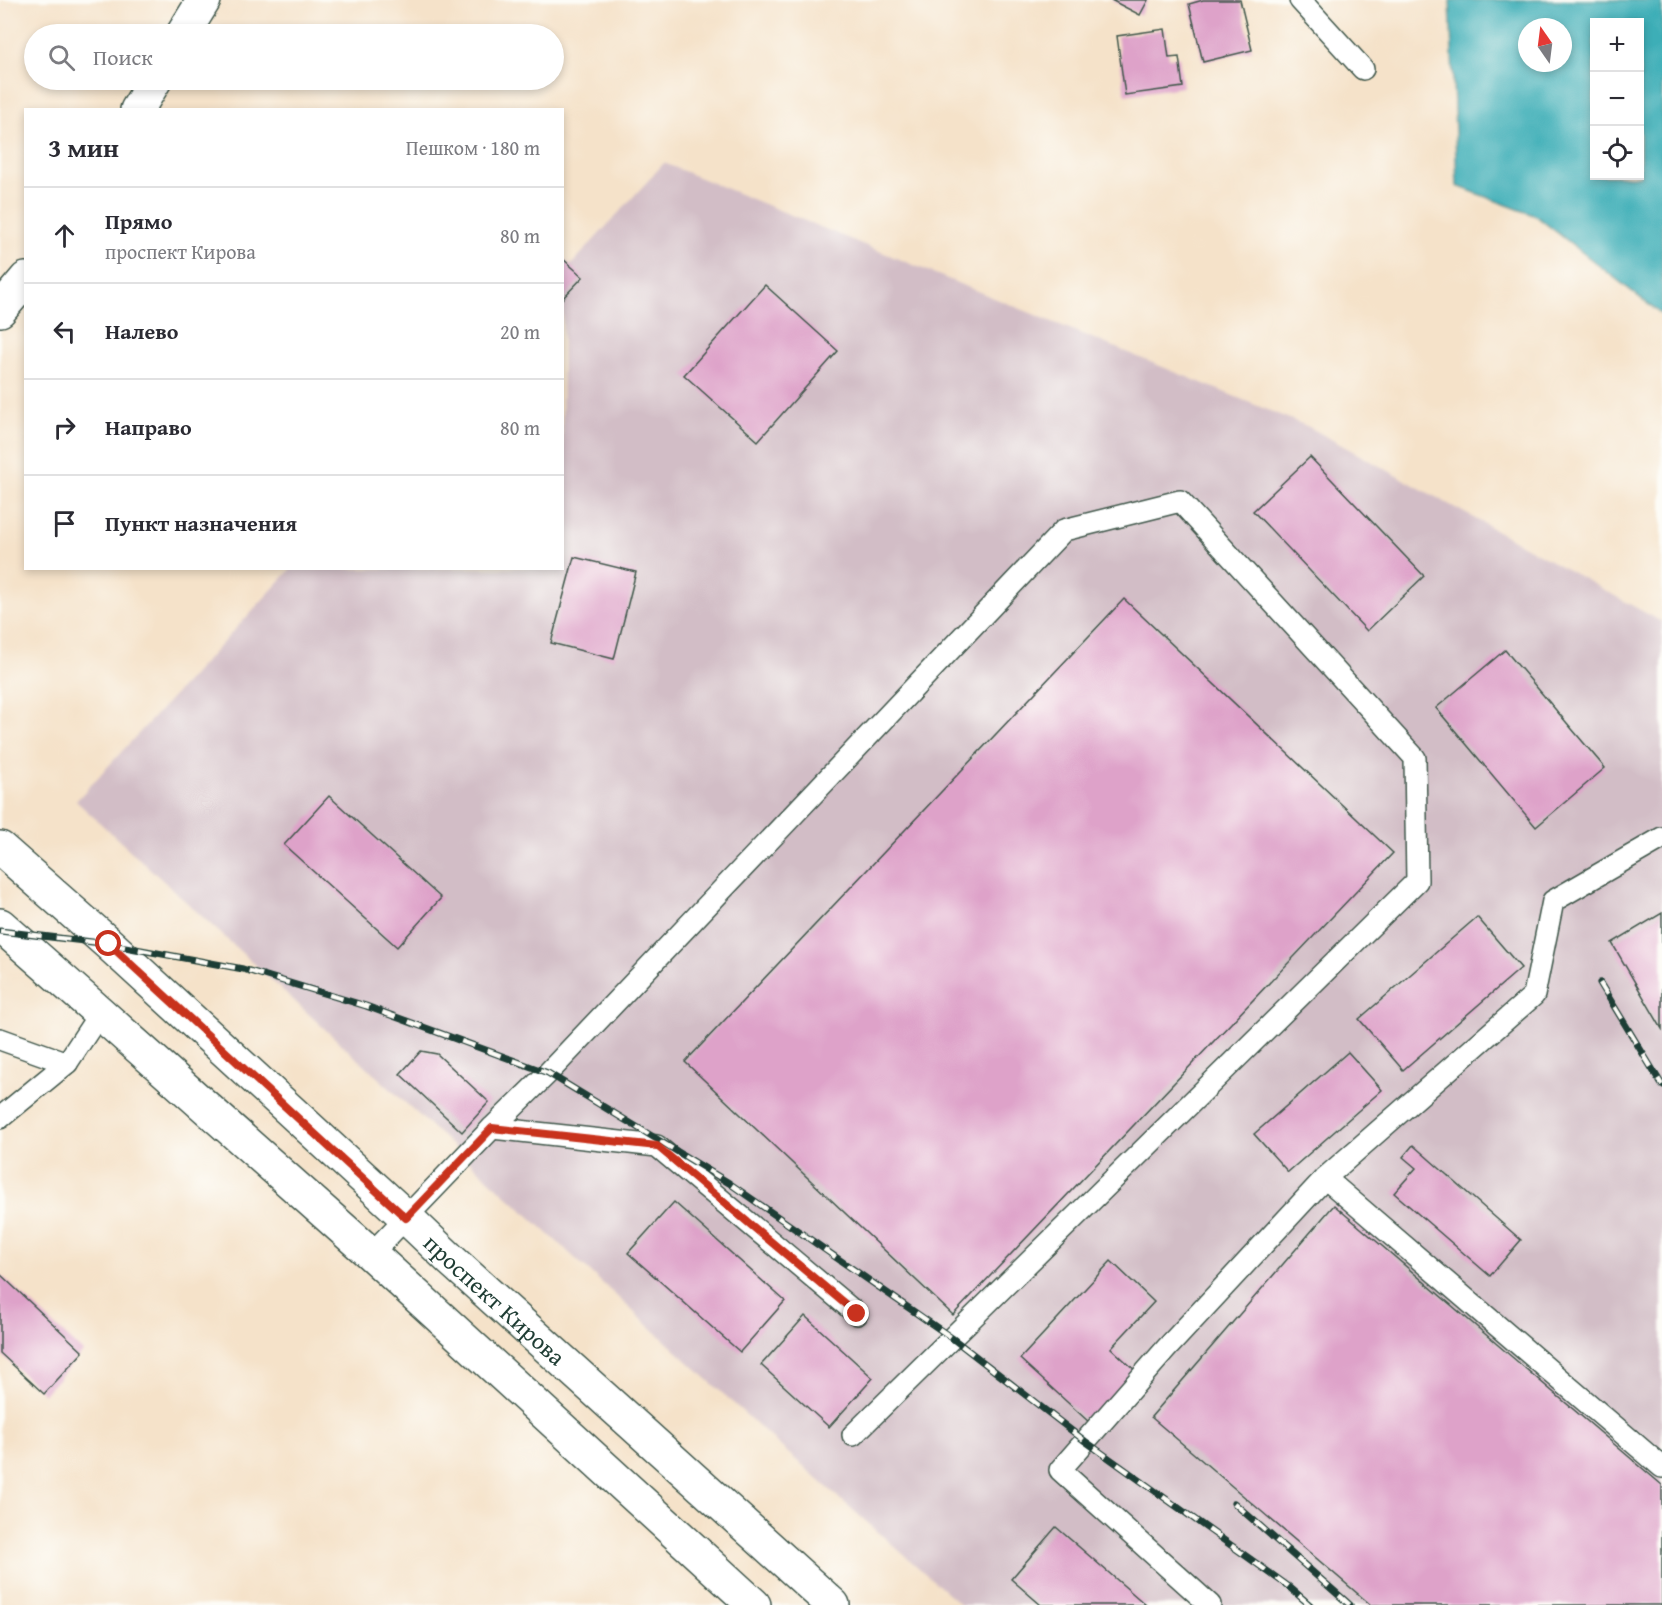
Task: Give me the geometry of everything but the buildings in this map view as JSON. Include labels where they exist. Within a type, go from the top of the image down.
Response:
[{"type":"main road","points":[[189,24],[204,0]]},
{"type":"main road","points":[[138,108],[149,90]]},
{"type":"main road","points":[[0,310],[24,281]]},
{"type":"main road","name":"проспект Кирова","points":[[0,848],[109,944],[452,1261],[833,1605]]},
{"type":"main road","name":"проспект Кирова","points":[[0,925],[371,1254],[754,1605]]},
{"type":"lane","points":[[1300,0],[1363,69]]},
{"type":"lane","points":[[371,1254],[564,1056],[1064,530],[1180,501],[1415,758],[1417,881],[853,1435]]},
{"type":"lane","points":[[1210,1605],[1060,1470],[1166,1348],[1325,1178],[1534,995],[1553,901],[1662,838]]},
{"type":"lane","points":[[0,1118],[67,1063],[100,1012]]},
{"type":"lane","points":[[0,1039],[67,1063]]},
{"type":"lane","points":[[492,1128],[657,1146],[857,1314]]},
{"type":"lane","points":[[1325,1178],[1662,1467]]},
{"type":"shaded area","points":[[664,163],[1309,427],[1662,622],[1662,1605],[961,1605],[779,1445],[76,801],[290,570],[564,570],[564,273]]},
{"type":"water","points":[[1450,0],[1662,0],[1662,315],[1536,216],[1457,186]]},
{"type":"railway","points":[[0,931],[109,944],[243,969],[366,1006],[548,1073],[729,1183],[952,1338],[1085,1441],[1288,1586],[1310,1605]]},
{"type":"railway","points":[[1600,983],[1662,1085]]},
{"type":"railway","points":[[1234,1503],[1350,1605]]},
{"type":"route","points":[[109,944],[406,1218],[492,1128],[657,1146],[857,1314]]}]
